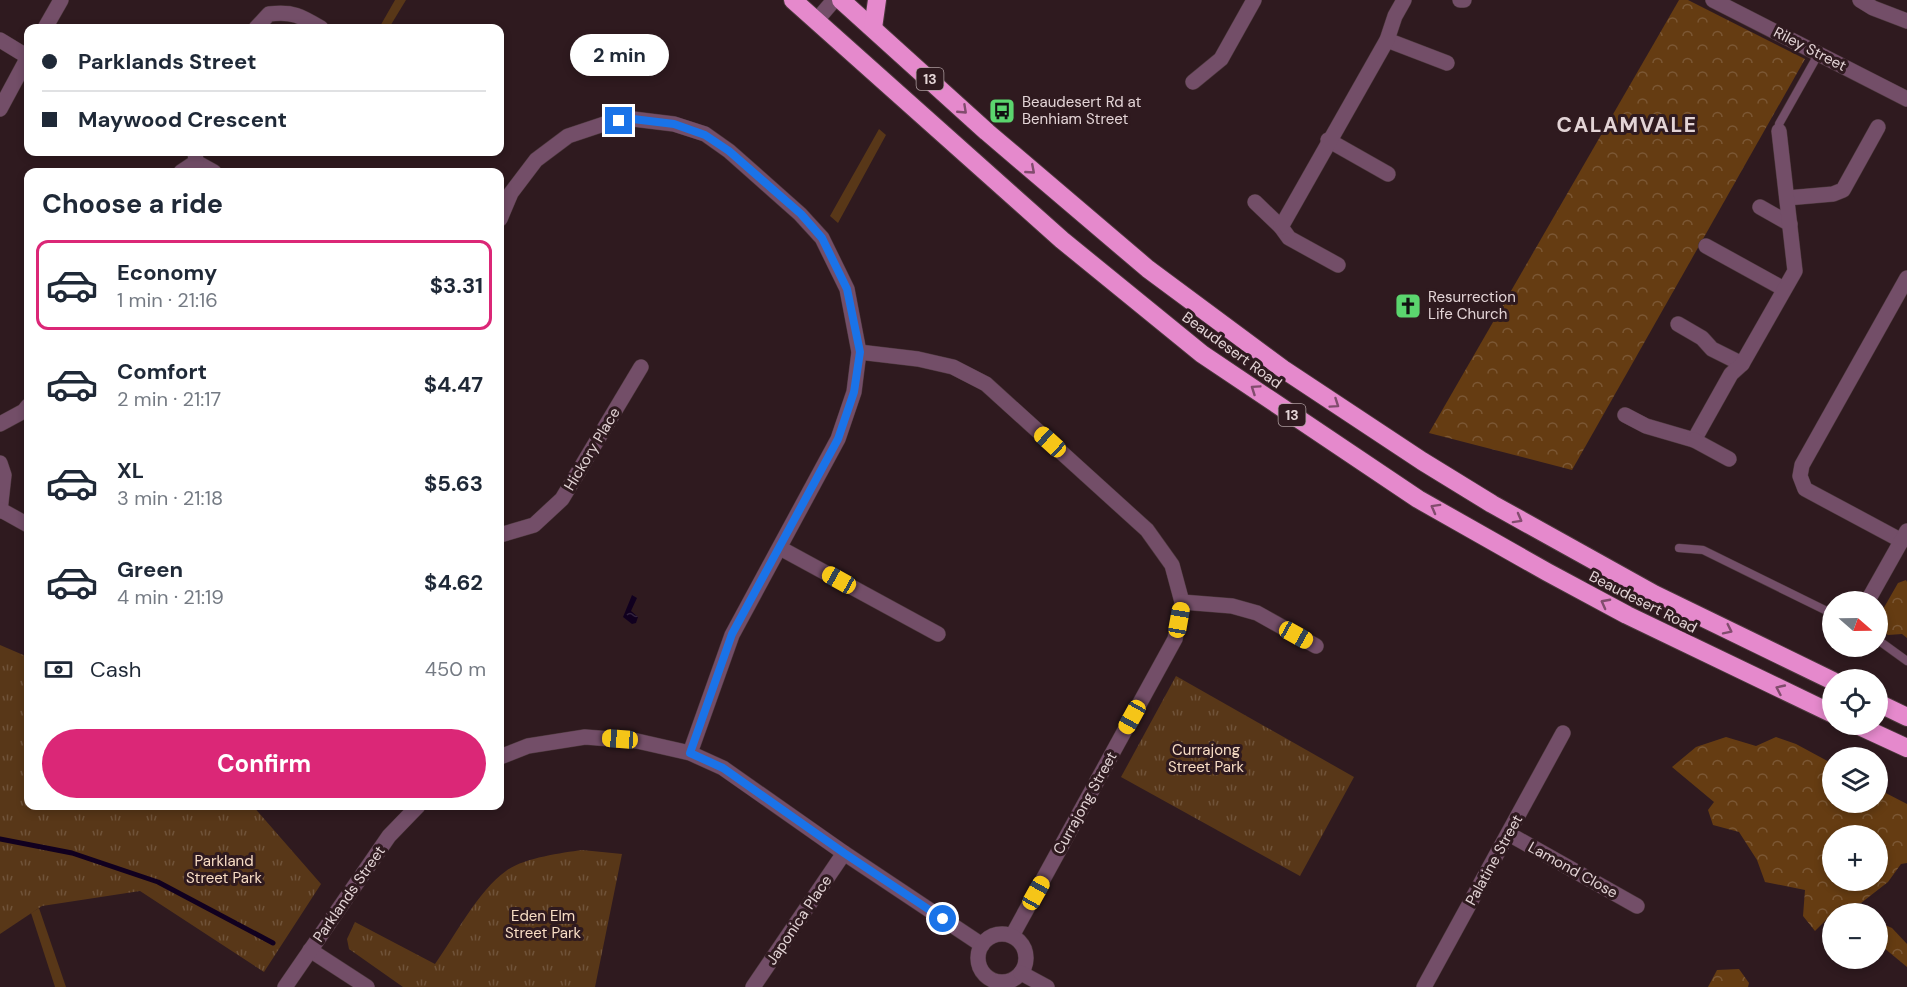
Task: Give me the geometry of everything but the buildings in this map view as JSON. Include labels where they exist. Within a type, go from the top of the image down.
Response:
[{"type":"highway","name":"Beaudesert Road","points":[[841,0],[995,139],[1148,269],[1209,316],[1353,417],[1492,504],[1577,552],[1654,594],[1822,676]]},
{"type":"highway","points":[[873,28],[877,0]]},
{"type":"highway","name":"Beaudesert Road","points":[[799,2],[816,21],[1062,240],[1202,354],[1419,499],[1628,615],[1822,709]]},
{"type":"highway","points":[[1888,708],[1907,717]]},
{"type":"highway","points":[[1879,735],[1907,748]]},
{"type":"street","points":[[47,24],[61,0]]},
{"type":"street","points":[[302,0],[303,17]]},
{"type":"street","points":[[816,21],[834,0]]},
{"type":"street","points":[[1193,82],[1221,59],[1254,0]]},
{"type":"street","points":[[1281,227],[1328,140],[1387,40],[1395,16],[1404,0]]},
{"type":"street","name":"Riley Street","points":[[1713,0],[1907,99]]},
{"type":"street","points":[[1860,0],[1873,8],[1907,21]]},
{"type":"street","points":[[258,24],[269,7],[303,17],[314,24]]},
{"type":"street","points":[[0,40],[24,55]]},
{"type":"street","points":[[1387,40],[1447,63]]},
{"type":"street","points":[[0,109],[24,64]]},
{"type":"street","points":[[504,210],[511,193],[536,160],[568,136],[604,124],[633,119],[674,124],[705,135],[729,151],[801,214],[822,238],[847,289],[860,352],[854,392],[838,439],[732,634],[690,753]]},
{"type":"street","points":[[1787,198],[1833,194],[1843,190],[1878,127]]},
{"type":"street","points":[[1694,440],[1731,374],[1742,364],[1795,271],[1779,131]]},
{"type":"street","points":[[1328,140],[1388,174]]},
{"type":"street","points":[[185,168],[195,157],[209,168]]},
{"type":"street","points":[[1254,202],[1289,237],[1338,266]]},
{"type":"street","points":[[1760,207],[1790,224]]},
{"type":"street","points":[[1706,246],[1784,289]]},
{"type":"street","points":[[1873,591],[1904,536],[1805,489],[1800,476],[1802,465],[1907,278]]},
{"type":"street","points":[[1678,324],[1702,338],[1712,349],[1742,364]]},
{"type":"street","name":"Currajong Street","points":[[860,352],[918,359],[952,367],[986,384],[1147,530],[1172,564],[1182,602],[1175,639],[1012,936]]},
{"type":"street","name":"Hickory Place","points":[[504,534],[534,525],[562,499],[641,367]]},
{"type":"street","points":[[0,424],[24,411]]},
{"type":"street","points":[[1625,415],[1646,426],[1694,440],[1729,459]]},
{"type":"street","points":[[0,463],[4,475],[0,510],[24,523]]},
{"type":"street","points":[[780,548],[938,634]]},
{"type":"street","points":[[1182,602],[1232,606],[1257,614],[1316,646]]},
{"type":"street","name":"Palatine Street","points":[[1425,987],[1563,734]]},
{"type":"street","points":[[504,755],[528,746],[585,737],[637,741],[690,753],[723,768],[844,853],[982,945]]},
{"type":"street","name":"Parklands Street","points":[[285,987],[389,836],[414,810]]},
{"type":"street","name":"Lamond Close","points":[[1509,834],[1637,906]]},
{"type":"street","name":"Japonica Place","points":[[753,987],[844,853]]},
{"type":"street","points":[[1000,934],[1019,940],[1025,950],[1026,962],[1021,973],[1012,980],[986,982],[979,959],[982,945],[991,937],[1000,934]]},
{"type":"street","points":[[310,950],[367,987]]},
{"type":"street","points":[[1021,973],[1047,987]]},
{"type":"lane","points":[[1779,131],[1779,124],[1819,53]]},
{"type":"lane","points":[[1680,548],[1703,550],[1822,609]]},
{"type":"lane","points":[[1888,647],[1907,661]]},
{"type":"green space","points":[[395,0],[406,0],[391,24],[381,24]]},
{"type":"green space","points":[[1679,0],[1688,0],[1805,59],[1572,470],[1429,433]]},
{"type":"green space","points":[[879,129],[886,135],[838,223],[830,216]]},
{"type":"green space","points":[[1906,580],[1907,582],[1907,638],[1902,634],[1888,635],[1888,600],[1898,583]]},
{"type":"green space","name":"Parkland Street Park","points":[[0,645],[24,655],[24,810],[256,810],[321,884],[264,972],[140,891],[42,906],[0,934]]},
{"type":"green space","name":"Currajong Street Park","points":[[1176,676],[1354,777],[1300,876],[1121,777]]},
{"type":"green space","points":[[1726,737],[1756,746],[1776,737],[1796,744],[1822,758],[1822,813],[1888,813],[1888,794],[1907,804],[1907,863],[1901,864],[1888,882],[1888,825],[1822,825],[1822,891],[1876,891],[1861,903],[1822,903],[1822,924],[1815,931],[1803,916],[1805,890],[1765,882],[1757,860],[1739,832],[1713,825],[1708,810],[1714,802],[1672,767],[1696,747]]},
{"type":"green space","name":"Eden Elm Street Park","points":[[582,850],[622,854],[595,987],[403,987],[349,949],[347,939],[355,922],[435,964],[486,890],[506,871],[532,859]]},
{"type":"green space","points":[[39,908],[66,987],[55,987],[31,913]]},
{"type":"green space","points":[[1888,926],[1907,944],[1907,967],[1888,951]]},
{"type":"green space","points":[[1739,969],[1749,983],[1748,987],[1708,987],[1717,970]]},
{"type":"water","points":[[632,595],[637,598],[631,611],[638,617],[636,623],[632,624],[623,617]]},
{"type":"waterway","points":[[0,839],[72,853],[158,882],[273,943]]},
{"type":"place","name":"Beaudesert Rd at Benhiam Street","points":[[1002,111]]},
{"type":"place","name":"Resurrection Life Church","points":[[1408,306]]},
{"type":"district","name":"CALAMVALE","points":[[1627,125]]},
{"type":"route","points":[[619,121],[633,119],[674,124],[705,135],[729,151],[801,214],[822,238],[847,289],[860,352],[854,392],[838,439],[732,634],[690,753],[723,768],[943,919]]}]
